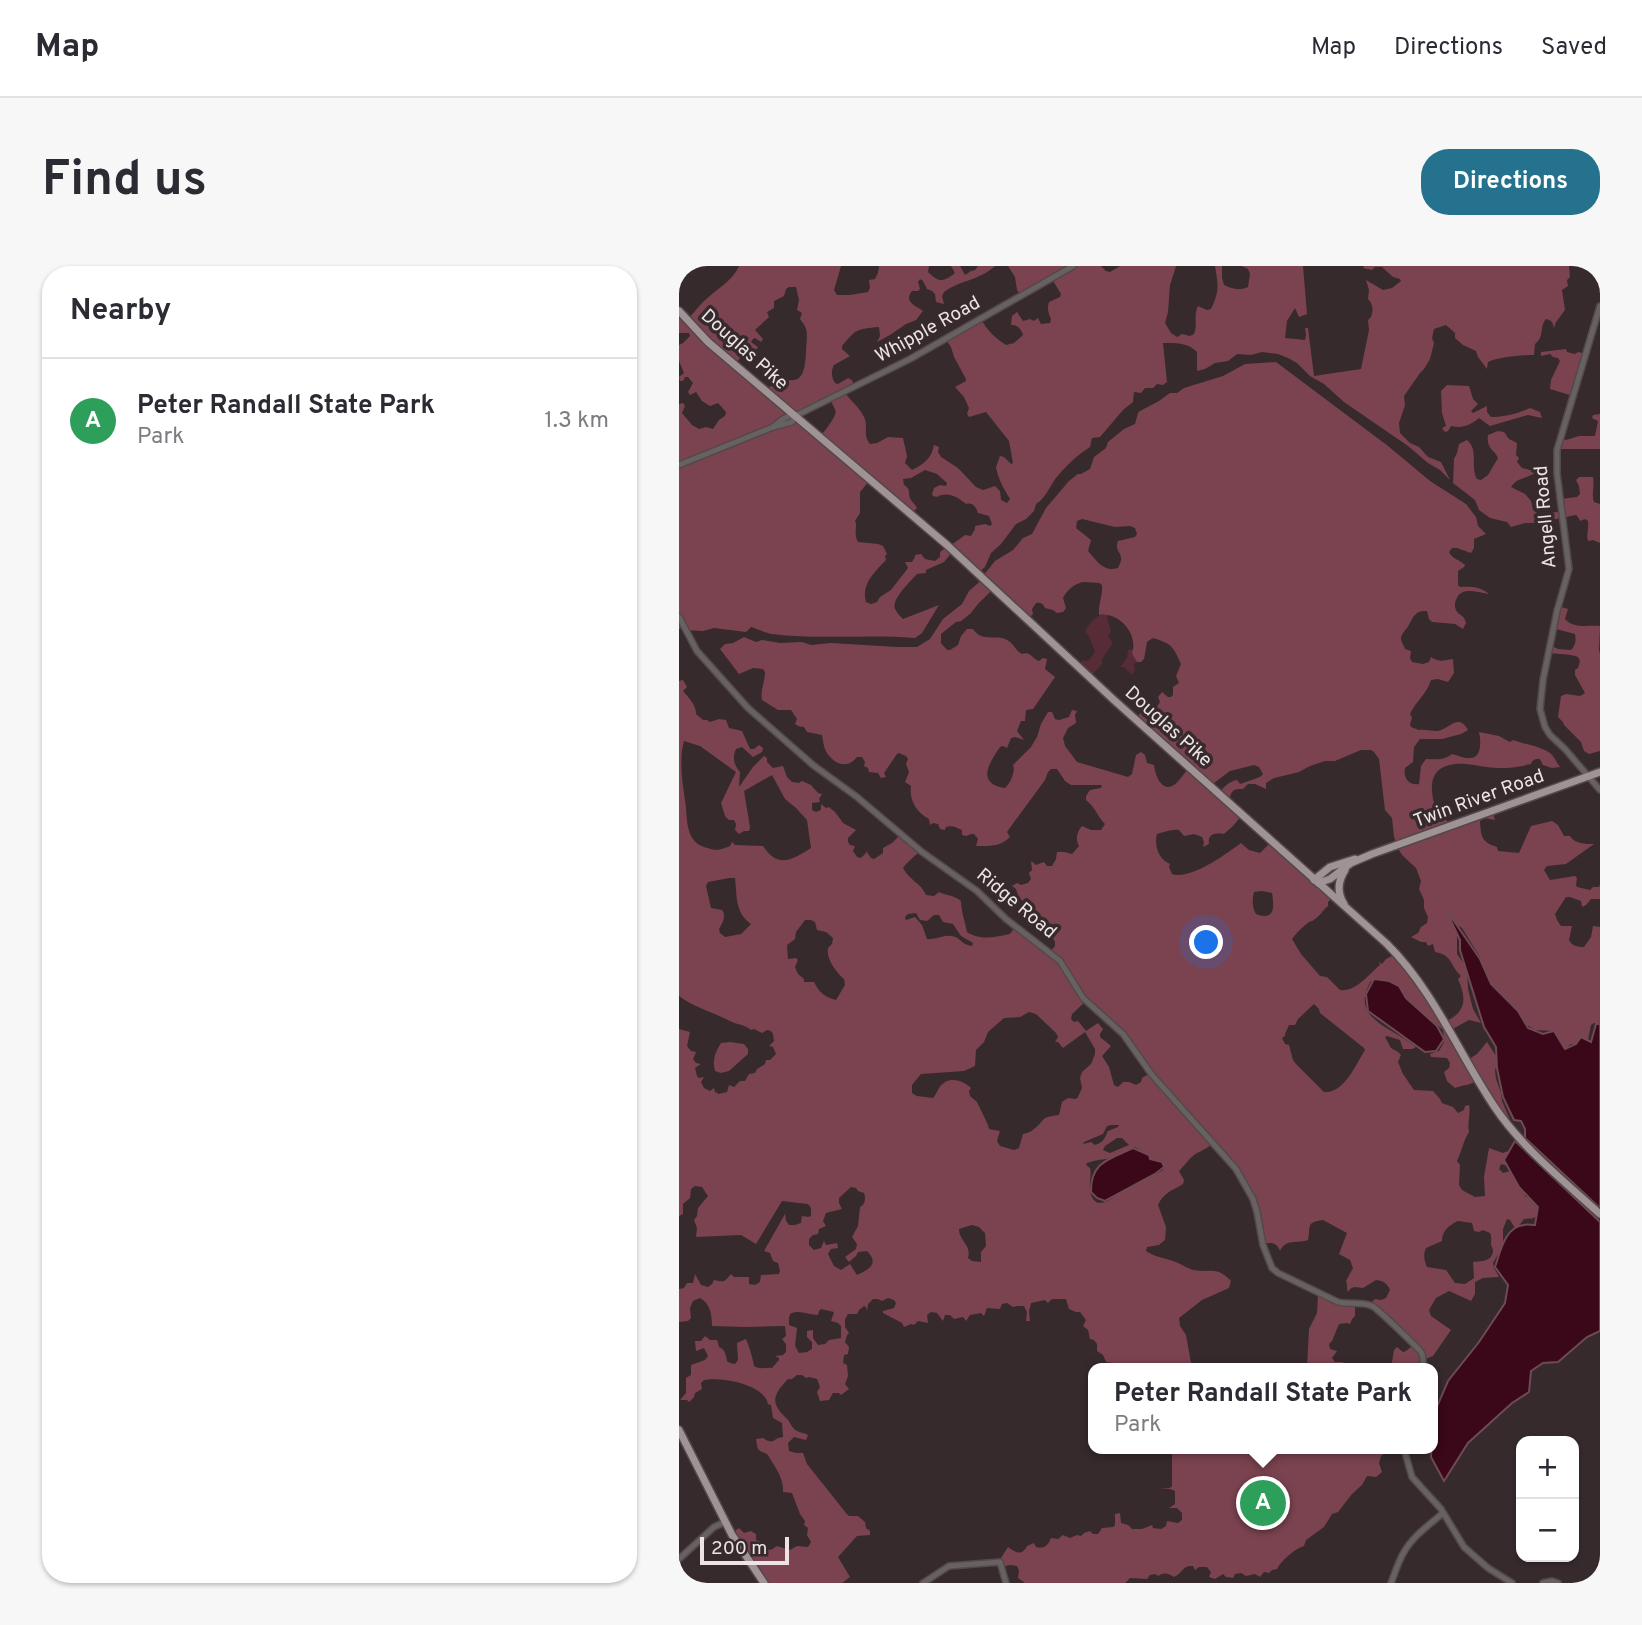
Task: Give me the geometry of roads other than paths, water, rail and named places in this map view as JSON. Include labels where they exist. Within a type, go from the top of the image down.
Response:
[{"type":"main road","name":"Douglas Pike","points":[[679,311],[708,342],[963,559],[1113,699],[1387,944],[1417,978],[1502,1117],[1517,1135],[1600,1214]]},
{"type":"main road","name":"Twin River Road","points":[[1316,881],[1330,878],[1351,863],[1369,856],[1600,772]]},
{"type":"main road","name":"Twin River Road","points":[[1316,881],[1330,867],[1369,856]]},
{"type":"main road","points":[[1349,911],[1341,899],[1339,885],[1344,871],[1351,863]]},
{"type":"main road","points":[[679,1430],[732,1535],[764,1583]]},
{"type":"street","name":"Whipple Road","points":[[679,465],[773,427],[786,417],[795,416],[910,359],[1073,266]]},
{"type":"street","points":[[1599,266],[1600,276]]},
{"type":"street","name":"Angell Road","points":[[1600,306],[1557,450],[1557,472],[1569,569],[1557,611],[1540,702],[1541,716],[1547,731],[1600,790]]},
{"type":"street","name":"Ridge Road","points":[[679,617],[692,643],[704,659],[748,708],[813,765],[857,797],[922,852],[977,891],[1001,915],[1060,961],[1083,998],[1123,1034],[1152,1075],[1237,1170],[1255,1206],[1263,1245],[1270,1263],[1278,1273],[1343,1303],[1369,1304],[1377,1308],[1417,1346],[1423,1356],[1422,1363]]},
{"type":"street","points":[[1405,1454],[1412,1477],[1434,1500],[1464,1547],[1488,1568],[1512,1583]]},
{"type":"street","points":[[1391,1583],[1409,1544],[1443,1513]]},
{"type":"street","points":[[679,1559],[714,1527],[725,1522]]},
{"type":"street","points":[[923,1583],[949,1566],[1000,1562],[1006,1583]]},
{"type":"street","points":[[1543,1583],[1558,1583]]},
{"type":"place","name":"Peter Randall State Park","points":[[1263,1503]]}]
